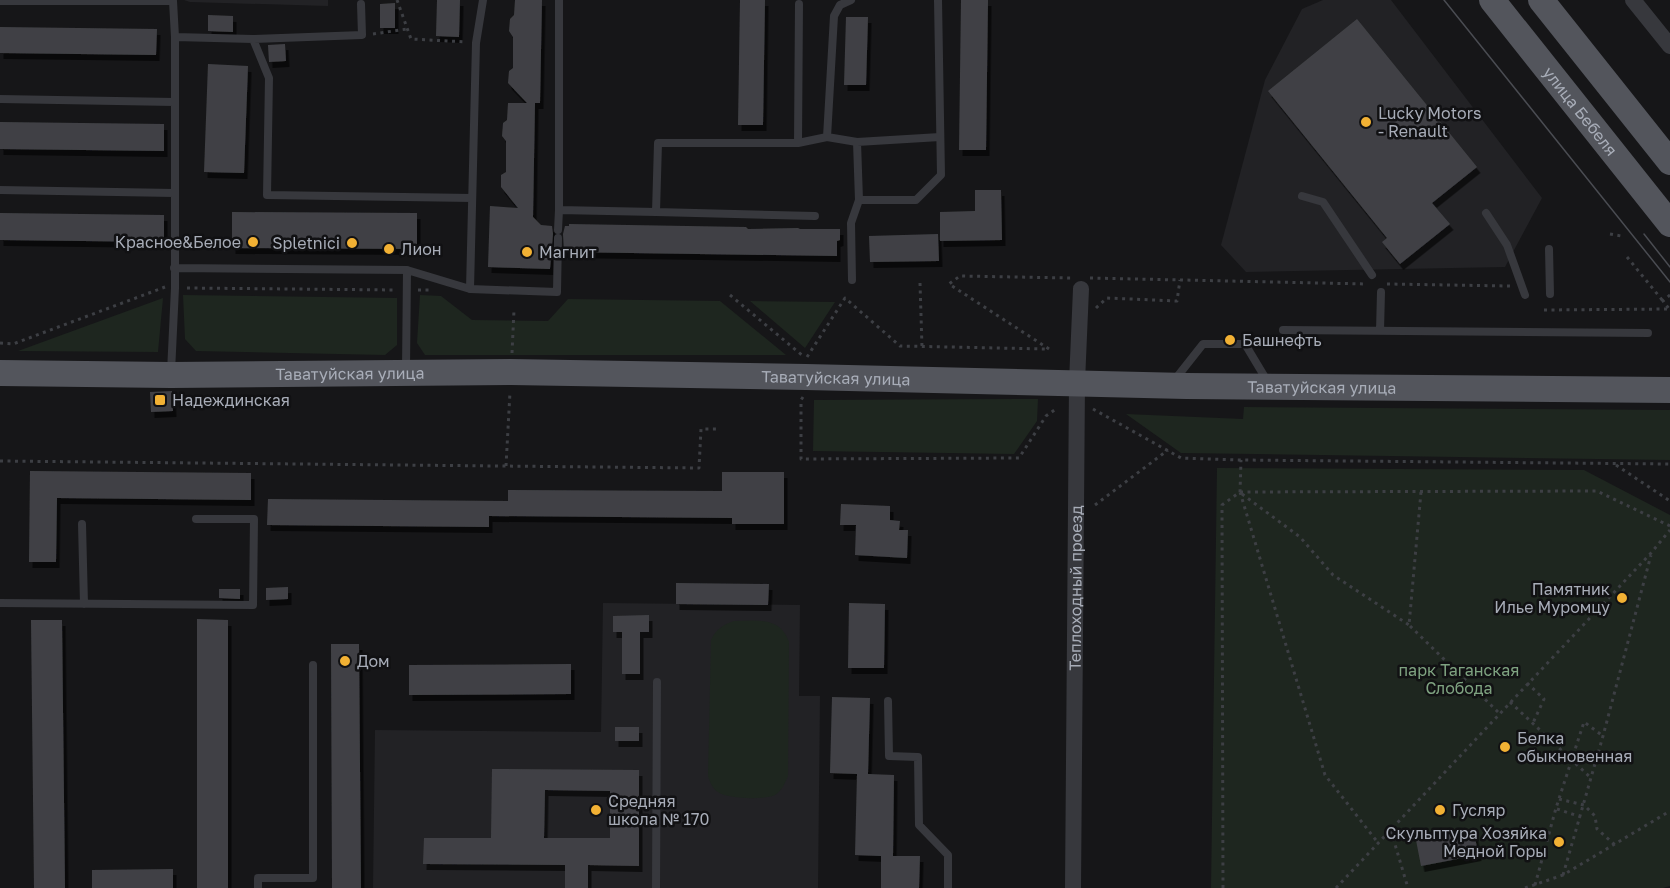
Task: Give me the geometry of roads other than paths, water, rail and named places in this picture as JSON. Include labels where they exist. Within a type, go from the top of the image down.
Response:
[{"type":"main road","name":"улица Бебеля","points":[[1492,0],[1670,224]]},
{"type":"main road","points":[[1540,0],[1670,162]]},
{"type":"main road","name":"Таватуйская улица","points":[[0,373],[171,375],[406,372],[818,377],[1270,387],[1670,390]]},
{"type":"street","points":[[1633,0],[1670,46]]},
{"type":"street","name":"Теплоходный проезд","points":[[1073,888],[1077,382],[1082,282]]},
{"type":"lane","points":[[0,0],[173,1],[175,288],[171,375]]},
{"type":"lane","points":[[470,289],[476,43],[483,0]]},
{"type":"lane","points":[[174,268],[407,270],[470,289],[557,292],[560,0]]},
{"type":"lane","points":[[827,137],[834,15],[840,5],[851,0]]},
{"type":"lane","points":[[859,200],[916,200],[941,175],[938,0]]},
{"type":"lane","points":[[175,37],[253,39],[362,35],[361,4]]},
{"type":"lane","points":[[798,143],[799,4]]},
{"type":"lane","points":[[253,39],[269,78],[267,195],[472,198]]},
{"type":"lane","points":[[0,99],[174,102]]},
{"type":"lane","points":[[656,212],[658,143],[798,143],[827,137],[857,142],[940,137]]},
{"type":"lane","points":[[852,280],[851,223],[859,200],[857,142]]},
{"type":"lane","points":[[0,190],[174,193]]},
{"type":"lane","points":[[1302,196],[1323,202],[1372,279]]},
{"type":"lane","points":[[559,210],[815,216]]},
{"type":"lane","points":[[1486,213],[1507,244],[1524,291]]},
{"type":"lane","points":[[1549,249],[1550,294]]},
{"type":"lane","points":[[406,372],[407,270]]},
{"type":"lane","points":[[1380,331],[1382,288]]},
{"type":"lane","points":[[1283,330],[1648,333]]},
{"type":"lane","points":[[1170,385],[1203,344],[1245,344],[1270,387]]},
{"type":"lane","points":[[0,603],[253,605],[254,519],[196,519]]},
{"type":"lane","points":[[82,524],[84,604]]},
{"type":"lane","points":[[258,888],[258,878],[313,878],[313,665]]},
{"type":"lane","points":[[656,888],[657,682]]},
{"type":"lane","points":[[888,701],[889,756],[918,757],[920,825],[948,855],[948,888]]},
{"type":"tram line","points":[[1444,0],[1670,282]]},
{"type":"tram line","points":[[1644,234],[1670,267]]},
{"type":"place","name":"Lucky Motors - Renault","points":[[1366,122]]},
{"type":"place","name":"Красное&Белое","points":[[253,242]]},
{"type":"place","name":"Spletnici","points":[[352,243]]},
{"type":"place","name":"Лион","points":[[389,249]]},
{"type":"place","name":"Магнит","points":[[527,252]]},
{"type":"place","name":"Башнефть","points":[[1230,340]]},
{"type":"place","name":"Надеждинская","points":[[160,400]]},
{"type":"place","name":"Памятник Илье Муромцу","points":[[1622,598]]},
{"type":"place","name":"Дом","points":[[345,661]]},
{"type":"place","name":"Белка обыкновенная","points":[[1505,747]]},
{"type":"place","name":"Средняя школа № 170","points":[[596,810]]},
{"type":"place","name":"Гусляр","points":[[1440,810]]},
{"type":"place","name":"Скульптура Хозяйка Медной Горы","points":[[1559,842]]},
{"type":"park label","name":"парк Таганская Слобода","points":[[1459,679]]}]
